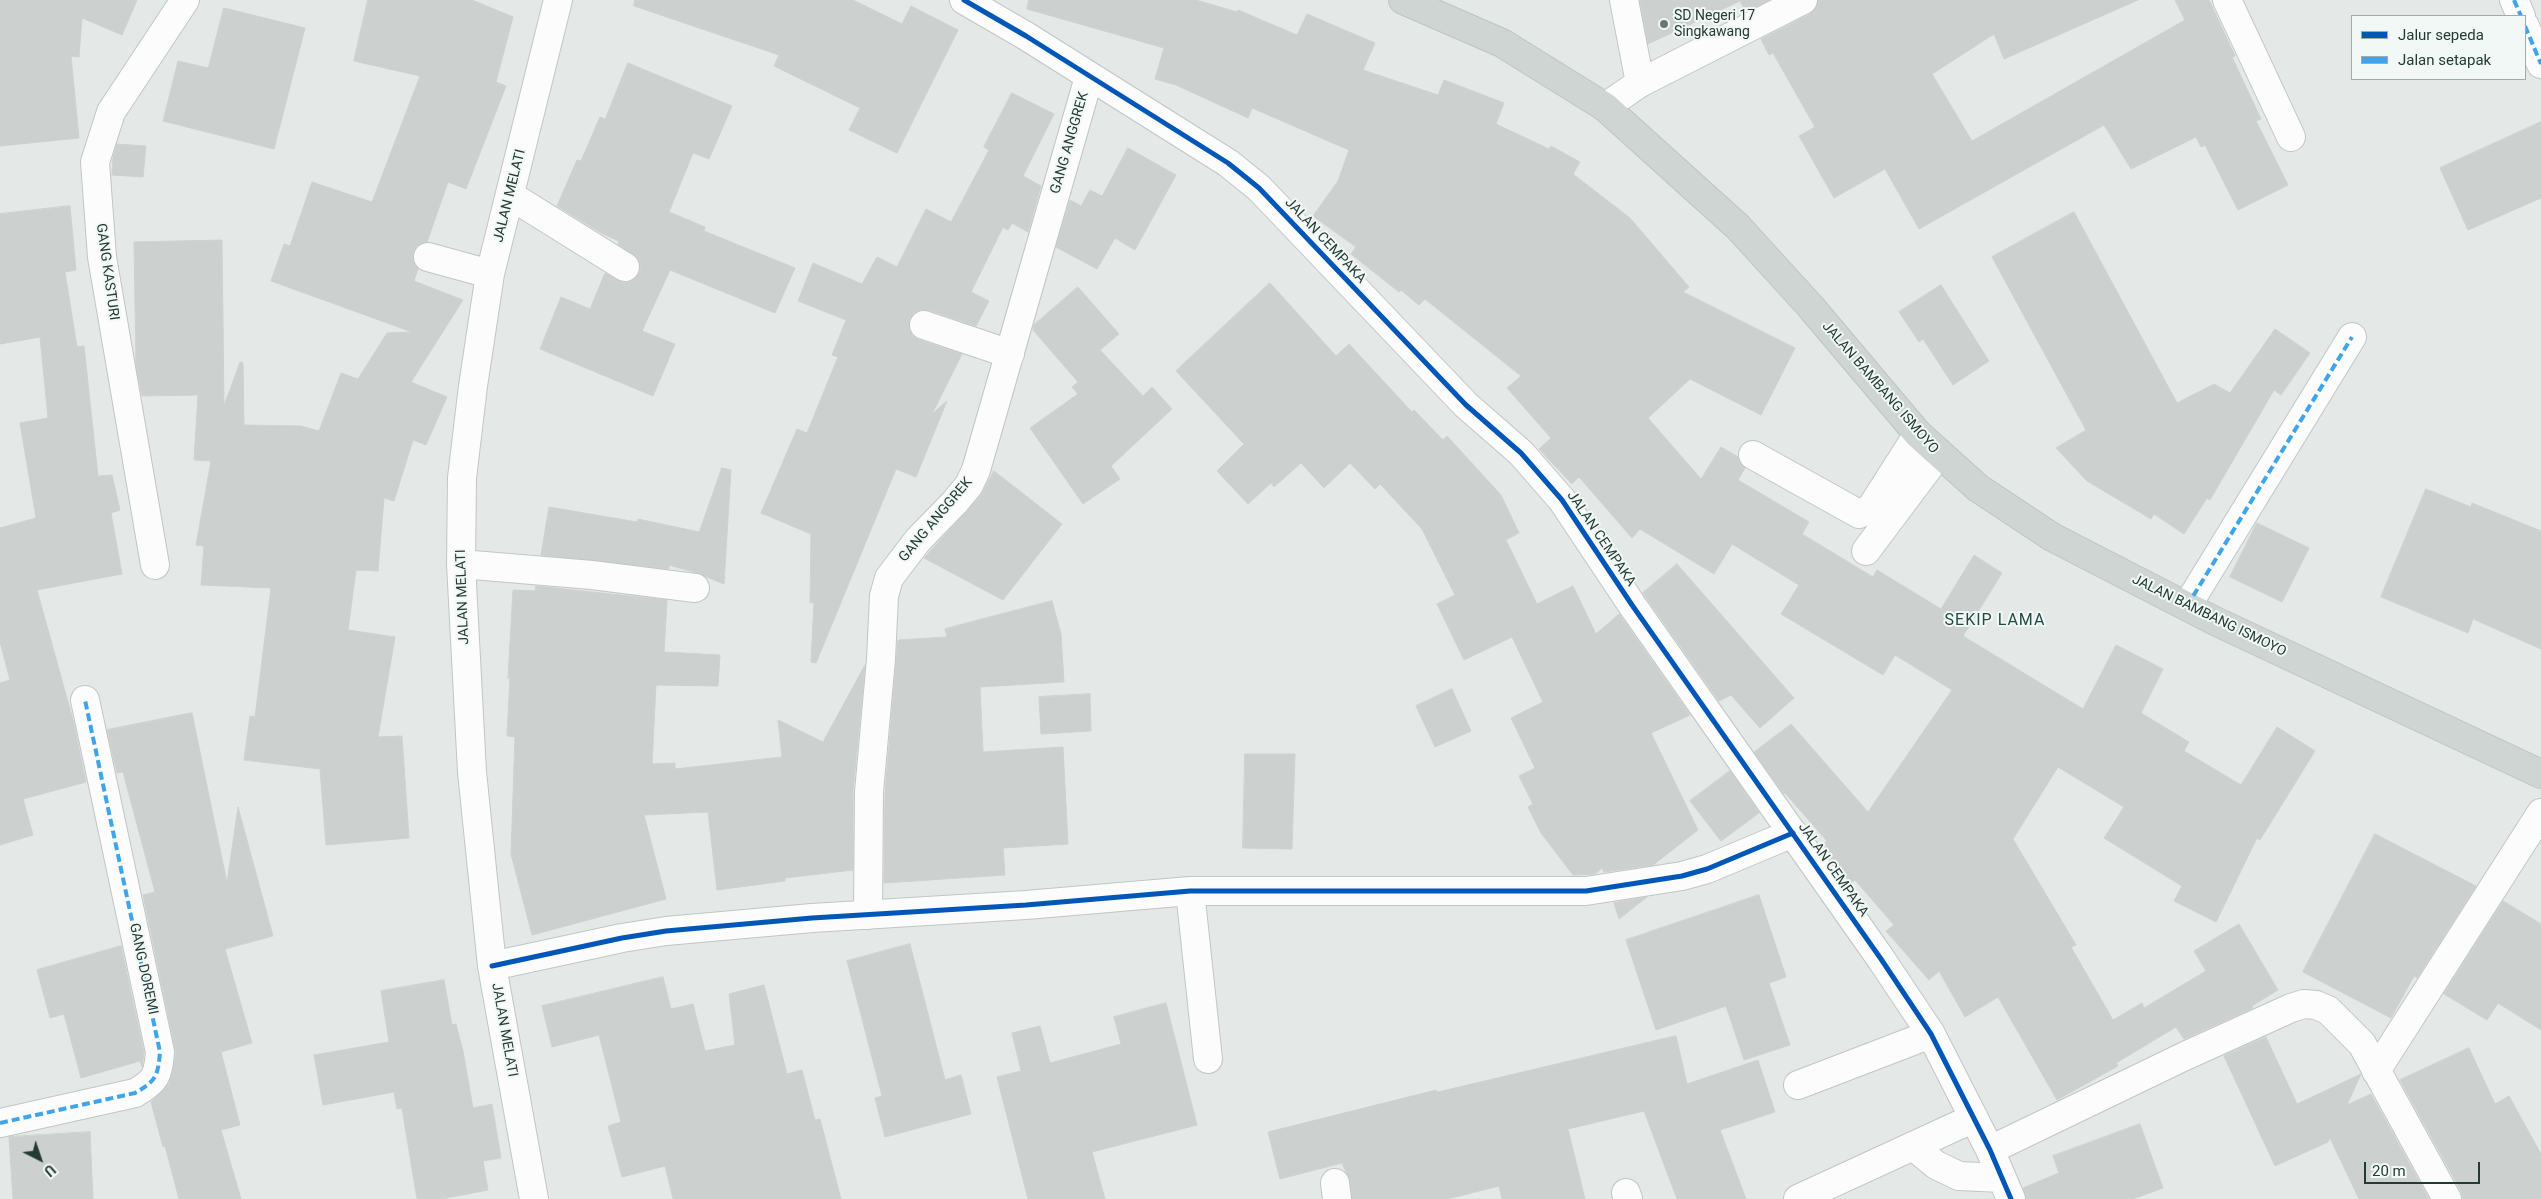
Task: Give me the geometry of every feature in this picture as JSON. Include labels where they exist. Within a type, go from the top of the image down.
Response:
[{"type":"main road","name":"JALAN BAMBANG ISMOYO","points":[[1403,0],[1502,43],[1605,107],[1738,227],[1810,306],[1918,434],[1978,488],[2052,537],[2187,606],[2541,774]]},
{"type":"street","name":"GANG KASTURI","points":[[155,565],[102,257],[95,162],[111,112],[185,0]]},
{"type":"street","name":"JALAN MELATI","points":[[534,1199],[492,966],[472,772],[461,564],[462,478],[473,386],[490,274],[511,196],[558,0]]},
{"type":"street","name":"JALAN CEMPAKA","points":[[964,0],[1026,36],[1089,78],[1228,163],[1259,188],[1466,405],[1521,453],[1544,478],[1562,500],[1632,606],[1793,833],[1931,1034],[1990,1150],[2007,1188]]},
{"type":"street","points":[[1624,0],[1640,83]]},
{"type":"street","points":[[1605,107],[1640,83],[1803,0]]},
{"type":"street","points":[[2227,0],[2291,137]]},
{"type":"street","points":[[2514,0],[2521,15]]},
{"type":"street","points":[[2526,28],[2541,64]]},
{"type":"street","name":"GANG ANGGREK","points":[[868,915],[869,792],[881,659],[884,596],[889,578],[918,540],[960,496],[976,470],[1089,78]]},
{"type":"street","points":[[511,196],[625,267]]},
{"type":"street","points":[[428,257],[490,274]]},
{"type":"street","points":[[924,325],[1010,354]]},
{"type":"street","points":[[2187,606],[2352,337]]},
{"type":"street","points":[[1866,551],[1879,514],[1904,477],[1918,434]]},
{"type":"street","points":[[1904,477],[1938,454]]},
{"type":"street","points":[[1754,455],[1859,514],[1879,514]]},
{"type":"street","points":[[461,564],[592,575],[695,588]]},
{"type":"street","name":"GANG DOREMI","points":[[0,1123],[134,1094],[149,1085],[158,1074],[160,1052],[85,700]]},
{"type":"street","points":[[2376,1071],[2541,813]]},
{"type":"street","points":[[492,966],[622,938],[666,932],[1190,891],[1586,891],[1682,876],[1708,870],[1793,833]]},
{"type":"street","points":[[1190,891],[1208,1059]]},
{"type":"street","points":[[1990,1150],[2185,1056],[2304,1004],[2316,1005],[2328,1010],[2340,1020],[2362,1044],[2447,1199]]},
{"type":"street","points":[[1798,1085],[1931,1034]]},
{"type":"street","points":[[1798,1199],[1974,1118]]},
{"type":"street","points":[[1913,1146],[1936,1165],[1959,1176],[2007,1188]]},
{"type":"building","points":[[0,0],[137,0],[122,35],[82,18],[79,57],[71,56],[79,138],[0,146]]},
{"type":"building","points":[[368,0],[472,0],[513,17],[496,82],[506,86],[466,189],[448,182],[427,242],[417,246],[413,253],[413,261],[418,269],[414,281],[463,300],[411,382],[447,397],[426,445],[413,440],[394,501],[384,498],[378,571],[356,570],[348,630],[395,637],[378,737],[402,736],[409,838],[326,845],[320,769],[244,760],[250,716],[255,717],[271,588],[201,585],[204,546],[196,545],[211,461],[194,460],[198,395],[142,396],[136,365],[134,242],[222,240],[224,406],[240,362],[243,363],[244,425],[301,426],[319,431],[341,373],[358,379],[387,333],[412,332],[271,281],[284,244],[290,246],[312,182],[372,202],[420,76],[354,61]]},
{"type":"building","points":[[635,0],[853,0],[902,24],[911,6],[958,30],[897,153],[849,130],[860,108],[774,66],[779,55],[634,6]]},
{"type":"building","points":[[1029,0],[1196,0],[1237,12],[1238,10],[1297,35],[1307,14],[1375,43],[1363,70],[1438,95],[1444,80],[1504,103],[1496,124],[1549,149],[1551,146],[1580,162],[1573,174],[1630,218],[1689,287],[1683,292],[1795,348],[1761,415],[1690,379],[1648,418],[1701,479],[1721,447],[1738,457],[1745,468],[1738,480],[1809,522],[1802,534],[1873,577],[1877,570],[1941,609],[1974,555],[2002,573],[1963,636],[2083,709],[2116,645],[2163,669],[2141,713],[2189,742],[2184,751],[2241,785],[2277,727],[2315,751],[2260,840],[2257,838],[2216,922],[2174,901],[2182,886],[2104,838],[2124,807],[2058,767],[2013,839],[2076,945],[2071,947],[2113,1020],[2142,1003],[2144,1008],[2206,971],[2194,951],[2239,924],[2278,990],[2252,1006],[2253,1008],[2184,1039],[2176,1027],[2116,1063],[2118,1066],[2057,1100],[1998,997],[1965,1017],[1939,971],[1929,980],[1886,931],[1894,925],[1855,880],[1851,883],[1828,856],[1821,846],[1827,841],[1784,794],[1754,752],[1791,724],[1868,812],[1952,690],[1895,655],[1883,675],[1781,614],[1799,585],[1732,544],[1714,574],[1640,529],[1632,538],[1579,477],[1572,484],[1539,449],[1551,438],[1507,388],[1521,376],[1425,299],[1419,305],[1401,290],[1399,292],[1351,254],[1356,247],[1313,216],[1338,181],[1349,150],[1252,108],[1248,118],[1176,85],[1155,79],[1164,48],[1027,9]]},
{"type":"building","name":"SD Negeri 17 Singkawang","points":[[1640,0],[1769,0],[1746,12],[1740,1],[1648,44]]},
{"type":"building","points":[[1818,0],[2138,0],[2004,59],[1994,34],[1932,74],[1972,141],[2185,20],[2175,0],[2209,0],[2235,56],[2232,57],[2261,119],[2256,121],[2288,185],[2238,210],[2205,145],[2201,147],[2196,137],[2131,169],[2104,125],[1919,229],[1885,169],[1834,198],[1799,136],[1815,127],[1773,53],[1769,55],[1761,39],[1810,14],[1816,8]]},
{"type":"building","points":[[224,8],[305,28],[274,149],[163,121],[178,61],[208,68]]},
{"type":"building","points":[[628,63],[732,106],[709,159],[693,153],[669,212],[705,227],[704,231],[795,268],[775,313],[670,270],[642,331],[675,344],[653,396],[540,349],[561,297],[590,309],[605,273],[624,283],[632,281],[638,275],[641,267],[638,259],[618,244],[619,241],[601,233],[557,206],[577,160],[581,161],[600,117],[605,119]]},
{"type":"building","points":[[1012,93],[1054,114],[1023,176],[1041,186],[1028,232],[1012,223],[1008,230],[1003,227],[971,292],[989,301],[976,326],[929,310],[920,310],[914,313],[909,320],[909,329],[913,336],[919,340],[962,354],[932,414],[947,401],[916,477],[896,469],[816,663],[811,662],[814,602],[810,603],[811,534],[761,513],[797,429],[807,433],[838,357],[832,355],[846,320],[798,301],[813,263],[862,284],[877,257],[897,267],[926,209],[951,222],[989,150],[984,147]]},
{"type":"building","points":[[2541,122],[2541,198],[2468,230],[2440,168]]},
{"type":"building","points":[[117,144],[146,146],[143,177],[112,175],[113,158]]},
{"type":"building","points":[[1128,148],[1176,175],[1135,250],[1115,238],[1097,269],[1056,247],[1070,200],[1081,206],[1090,190],[1102,196]]},
{"type":"building","points":[[70,206],[76,270],[65,272],[77,347],[84,346],[98,476],[112,475],[120,510],[111,513],[122,574],[37,590],[73,720],[86,782],[23,799],[33,835],[0,845],[0,683],[10,680],[0,642],[0,528],[36,518],[20,423],[48,418],[40,337],[0,344],[0,214]]},
{"type":"building","points":[[2074,212],[2177,403],[2214,384],[2230,393],[2275,329],[2310,353],[2281,395],[2274,390],[2210,500],[2207,498],[2184,534],[2154,514],[2151,519],[2087,481],[2056,448],[2086,430],[1992,257]]},
{"type":"building","points":[[1270,283],[1336,356],[1349,344],[1412,412],[1414,410],[1443,440],[1447,436],[1501,495],[1519,533],[1506,540],[1537,604],[1573,586],[1596,634],[1619,614],[1690,715],[1651,733],[1698,830],[1653,865],[1604,872],[1602,868],[1595,874],[1573,875],[1541,833],[1528,807],[1533,804],[1519,776],[1535,768],[1511,718],[1543,702],[1512,637],[1464,660],[1437,604],[1455,595],[1422,529],[1380,484],[1375,489],[1350,463],[1324,488],[1301,463],[1274,487],[1271,483],[1248,504],[1217,471],[1244,444],[1176,371]]},
{"type":"building","points":[[1941,285],[1989,361],[1953,385],[1923,339],[1919,342],[1899,312]]},
{"type":"building","points":[[1078,287],[1119,334],[1100,350],[1143,396],[1152,387],[1172,409],[1111,466],[1120,479],[1083,504],[1030,428],[1078,394],[1072,387],[1078,382],[1033,330],[1034,325]]},
{"type":"building","points":[[722,468],[731,470],[724,584],[697,573],[669,565],[669,569],[541,555],[549,507],[637,522],[638,519],[699,532]]},
{"type":"building","points":[[994,471],[1062,524],[1003,600],[924,558],[981,495]]},
{"type":"building","points":[[2426,489],[2471,507],[2472,503],[2541,531],[2541,649],[2473,619],[2468,633],[2381,597]]},
{"type":"building","points":[[2257,523],[2309,548],[2282,602],[2230,577]]},
{"type":"building","points":[[1677,564],[1794,698],[1760,728],[1731,695],[1719,701],[1643,593]]},
{"type":"building","points":[[536,586],[667,600],[664,652],[720,655],[718,686],[656,685],[652,764],[675,763],[675,769],[782,757],[778,720],[823,742],[865,665],[853,791],[853,870],[785,878],[785,881],[717,890],[708,812],[644,815],[666,899],[532,935],[511,854],[515,737],[507,736],[513,590],[535,591]]},
{"type":"building","points":[[1052,601],[1061,634],[1064,682],[980,687],[983,752],[1063,747],[1068,844],[1003,848],[1005,875],[884,883],[885,793],[898,640],[947,637],[945,629]]},
{"type":"building","points":[[1452,689],[1471,731],[1435,747],[1416,706]]},
{"type":"building","points":[[1090,694],[1091,731],[1041,734],[1039,697]]},
{"type":"building","points":[[192,713],[227,883],[238,807],[273,936],[225,949],[252,1043],[221,1052],[240,1125],[221,1130],[241,1199],[179,1199],[165,1146],[163,1147],[151,1102],[169,1084],[176,1053],[143,895],[155,892],[123,772],[117,773],[107,730]]},
{"type":"building","points":[[1245,754],[1295,754],[1292,849],[1243,848]]},
{"type":"building","points":[[1730,771],[1759,813],[1721,841],[1690,801]]},
{"type":"building","points":[[2375,834],[2476,886],[2417,978],[2414,976],[2391,1018],[2303,972]]},
{"type":"building","points":[[1759,895],[1786,977],[1769,983],[1790,1045],[1744,1060],[1726,1006],[1656,1030],[1626,940]]},
{"type":"building","points":[[1647,897],[1619,919],[1614,903]]},
{"type":"building","points":[[2503,901],[2541,924],[2541,1030],[2498,1003],[2487,1020],[2444,994]]},
{"type":"building","points":[[910,944],[945,1080],[961,1075],[971,1114],[885,1137],[875,1098],[882,1096],[847,961]]},
{"type":"building","points":[[121,946],[144,1053],[142,1067],[140,1061],[81,1078],[64,1014],[50,1018],[37,970]]},
{"type":"building","points":[[663,977],[671,1009],[693,1004],[705,1051],[735,1045],[729,994],[764,985],[787,1074],[802,1070],[815,1120],[820,1119],[841,1199],[673,1199],[665,1166],[622,1177],[608,1126],[621,1122],[599,1035],[552,1047],[542,1006]]},
{"type":"building","points":[[444,980],[452,1025],[456,1024],[463,1051],[473,1108],[492,1104],[501,1158],[483,1161],[488,1190],[441,1199],[417,1199],[402,1108],[397,1109],[394,1092],[323,1105],[314,1055],[389,1042],[381,991]]},
{"type":"building","points":[[1166,1003],[1197,1125],[1092,1152],[1105,1199],[1028,1199],[997,1077],[1021,1071],[1012,1033],[1040,1026],[1050,1063],[1121,1044],[1114,1017]]},
{"type":"building","points":[[1676,1036],[1687,1084],[1758,1060],[1775,1112],[1720,1130],[1746,1199],[1677,1199],[1644,1111],[1568,1129],[1585,1199],[1502,1199],[1499,1186],[1447,1199],[1352,1199],[1350,1181],[1342,1163],[1280,1179],[1268,1132],[1436,1090],[1437,1092]]},
{"type":"building","points":[[2266,1037],[2297,1104],[2361,1074],[2347,1105],[2371,1094],[2429,1199],[2359,1199],[2330,1138],[2328,1142],[2275,1166],[2224,1056]]},
{"type":"building","points":[[2469,1048],[2495,1104],[2509,1096],[2541,1154],[2541,1199],[2463,1199],[2461,1191],[2400,1080]]},
{"type":"building","points":[[2140,1124],[2163,1188],[2133,1199],[2026,1199],[2023,1188],[2059,1173],[2053,1156]]},
{"type":"building","points":[[90,1132],[93,1199],[13,1199],[9,1137]]},
{"type":"marked path","points":[[2514,0],[2521,15]]},
{"type":"marked path","points":[[2526,28],[2541,64]]},
{"type":"marked path","points":[[2187,606],[2352,337]]},
{"type":"marked path","points":[[0,1123],[135,1093],[152,1081],[157,1072],[160,1052],[85,700]]},
{"type":"cycle path","points":[[964,0],[1026,36],[1228,163],[1259,188],[1466,405],[1521,453],[1562,500],[1632,605],[1881,959],[1931,1034],[1990,1150],[2011,1199]]},
{"type":"cycle path","points":[[492,966],[622,938],[666,931],[812,918],[1026,905],[1190,891],[1586,891],[1682,876],[1707,869],[1793,833]]},
{"type":"place","name":"SD Negeri 17 Singkawang","points":[[1664,24]]},
{"type":"district","name":"SEKIP LAMA","points":[[1995,621]]}]
